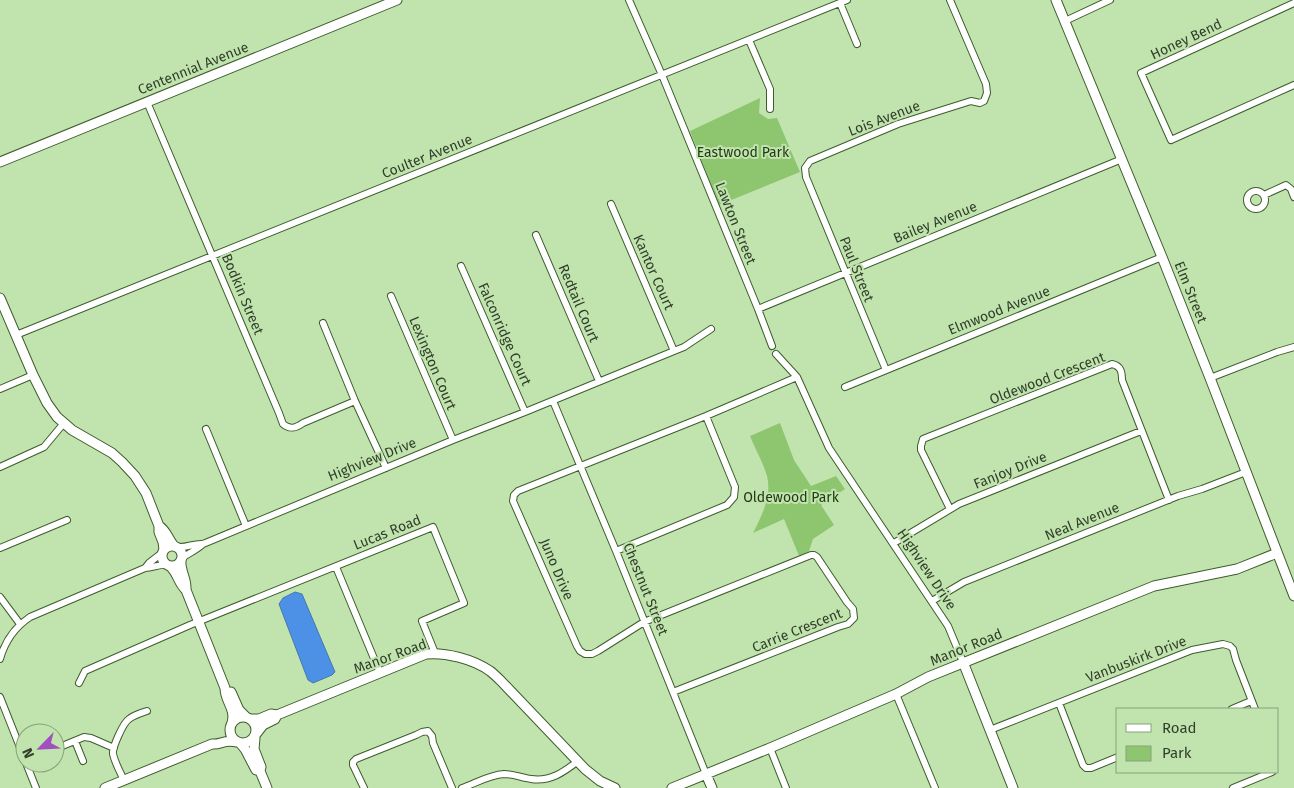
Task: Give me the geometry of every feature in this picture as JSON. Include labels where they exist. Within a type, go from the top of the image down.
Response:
[{"type":"street","name":"Centennial Avenue","points":[[0,162],[397,0]]},
{"type":"street","name":"Lawton Street","points":[[629,0],[662,75],[772,346]]},
{"type":"street","name":"Lois Avenue","points":[[806,177],[805,168],[810,160],[898,124],[971,101],[980,103],[984,101],[987,92],[986,84],[950,0]]},
{"type":"street","name":"Elm Street","points":[[1056,0],[1162,257],[1294,596]]},
{"type":"street","points":[[1065,21],[1110,0]]},
{"type":"street","name":"Coulter Avenue","points":[[16,335],[843,1]]},
{"type":"street","points":[[843,1],[857,44]]},
{"type":"street","name":"Honey Bend","points":[[1294,3],[1141,73],[1171,140],[1294,85]]},
{"type":"street","points":[[749,40],[770,89],[770,109]]},
{"type":"street","name":"Bodkin Street","points":[[147,102],[283,424],[291,428],[295,427],[355,401]]},
{"type":"street","name":"Bailey Avenue","points":[[758,309],[1122,158]]},
{"type":"street","name":"Paul Street","points":[[806,177],[886,370]]},
{"type":"street","points":[[1264,195],[1286,185],[1291,189],[1294,197]]},
{"type":"street","name":"Kantor Court","points":[[610,204],[674,351]]},
{"type":"street","name":"Redtail Court","points":[[536,235],[599,381]]},
{"type":"street","name":"Elmwood Avenue","points":[[845,387],[1162,257]]},
{"type":"street","name":"Falconridge Court","points":[[461,266],[526,412]]},
{"type":"street","name":"Lexington Court","points":[[391,296],[453,440]]},
{"type":"street","points":[[1,301],[47,403],[72,430],[112,453],[136,476],[146,493],[159,526],[163,542],[163,560],[174,569],[181,586],[186,590]]},
{"type":"street","points":[[323,323],[355,401],[386,468]]},
{"type":"street","points":[[553,401],[674,351],[712,329]]},
{"type":"street","points":[[1210,378],[1294,347]]},
{"type":"street","name":"Highview Drive","points":[[776,354],[797,377],[829,448],[948,626],[1014,788]]},
{"type":"street","name":"Oldewood Crescent","points":[[950,510],[922,450],[921,442],[926,437],[1112,364],[1121,370],[1122,380],[1169,500]]},
{"type":"street","points":[[0,389],[33,375]]},
{"type":"street","points":[[581,467],[797,377]]},
{"type":"street","name":"Highview Drive","points":[[182,559],[203,544],[453,440],[553,401]]},
{"type":"street","name":"Chestnut Street","points":[[553,401],[616,550],[712,788]]},
{"type":"street","points":[[616,550],[727,505],[734,497],[735,487],[706,416]]},
{"type":"street","points":[[0,467],[44,447],[64,423]]},
{"type":"street","points":[[206,430],[246,526]]},
{"type":"street","name":"Fanjoy Drive","points":[[894,543],[977,496],[1141,431]]},
{"type":"street","name":"Juno Drive","points":[[581,467],[516,492],[513,501],[580,651],[585,654],[592,654],[644,622]]},
{"type":"street","name":"Neal Avenue","points":[[932,601],[964,582],[1169,500],[1246,472]]},
{"type":"street","points":[[0,548],[67,520]]},
{"type":"street","points":[[159,526],[165,530],[169,539],[182,552],[181,566],[186,590],[226,688],[240,710],[256,725],[254,749],[267,788]]},
{"type":"street","name":"Lucas Road","points":[[79,683],[85,671],[199,622],[433,527],[464,603],[422,621],[435,653]]},
{"type":"street","name":"Highview Drive","points":[[176,546],[183,547],[196,543],[203,544]]},
{"type":"street","points":[[145,568],[148,563],[168,546],[176,546]]},
{"type":"street","name":"Manor Road","points":[[672,788],[896,694],[928,677],[963,662],[1154,586],[1237,569],[1277,553]]},
{"type":"street","name":"Carrie Crescent","points":[[644,622],[814,555],[853,609],[854,618],[848,624],[673,692]]},
{"type":"street","points":[[0,659],[8,639],[20,624],[30,617],[145,568],[159,565],[177,565],[182,559]]},
{"type":"street","points":[[336,567],[380,673]]},
{"type":"street","points":[[0,597],[20,624]]},
{"type":"street","name":"Vanbuskirk Drive","points":[[990,730],[1192,650],[1223,644],[1233,649],[1254,708]]},
{"type":"street","name":"Manor Road","points":[[248,718],[259,718],[272,714],[277,715],[426,654],[446,654],[478,664],[490,671],[502,681],[578,762],[600,781],[615,788]]},
{"type":"street","points":[[226,688],[225,694],[233,713],[231,736],[247,752],[256,770],[260,771]]},
{"type":"street","points":[[896,694],[935,788]]},
{"type":"street","points":[[0,698],[15,735]]},
{"type":"street","points":[[1234,708],[1251,701]]},
{"type":"street","points":[[1059,703],[1083,765],[1086,768],[1091,768],[1116,758]]},
{"type":"street","points":[[124,780],[112,753],[124,724],[129,719],[147,711]]},
{"type":"street","points":[[105,788],[212,744],[226,741],[248,743],[263,725],[274,719],[277,715]]},
{"type":"street","points":[[212,744],[238,718],[248,718]]},
{"type":"street","points":[[364,788],[353,765],[356,759],[428,731],[432,736],[433,743],[452,788]]},
{"type":"street","points":[[65,745],[84,737],[114,748]]},
{"type":"street","points":[[75,741],[84,761]]},
{"type":"street","points":[[770,748],[786,788]]},
{"type":"street","points":[[462,788],[497,775],[513,774],[531,779],[550,778],[578,762]]},
{"type":"street","points":[[30,773],[36,788]]},
{"type":"street","points":[[1233,788],[1270,773]]},
{"type":"green space","name":"Eastwood Park","points":[[760,98],[759,113],[768,119],[777,118],[800,172],[719,205],[690,131]]},
{"type":"green space","name":"Oldewood Park","points":[[780,423],[794,460],[811,486],[836,476],[845,489],[821,505],[834,525],[813,539],[809,551],[799,556],[784,519],[753,533],[765,505],[768,483],[767,476],[750,436]]},
{"type":"water","points":[[295,592],[302,594],[335,672],[313,683],[308,680],[279,604],[283,598]]}]
